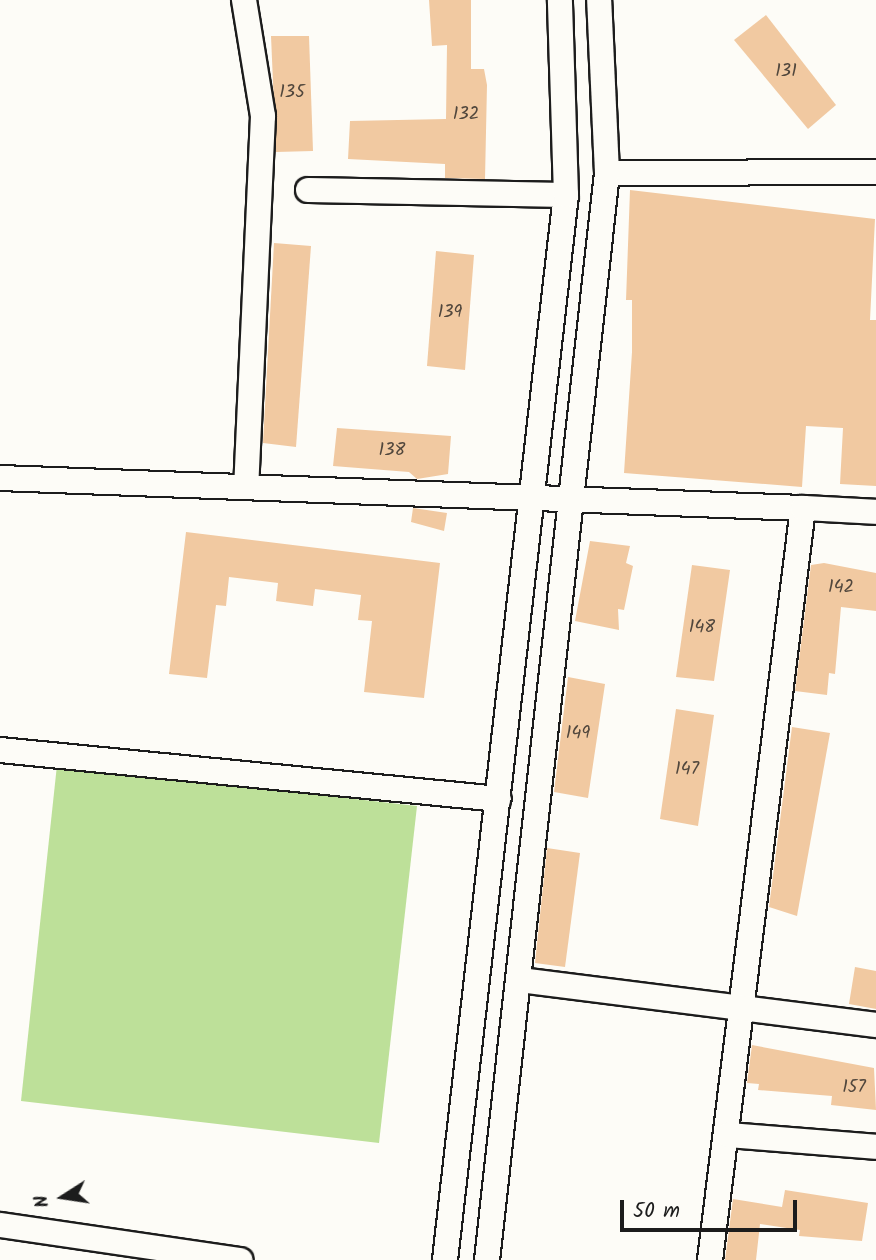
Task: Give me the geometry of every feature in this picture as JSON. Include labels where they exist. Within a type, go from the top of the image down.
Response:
[{"type":"street","points":[[244,0],[263,116],[246,487]]},
{"type":"street","points":[[444,1260],[534,496],[566,195],[560,0]]},
{"type":"street","points":[[487,1260],[574,499],[607,173],[599,0]]},
{"type":"street","points":[[607,173],[876,172]]},
{"type":"street","points":[[308,190],[566,195]]},
{"type":"street","points":[[0,478],[534,496],[876,512]]},
{"type":"street","points":[[710,1260],[728,1135],[803,508]]},
{"type":"street","points":[[0,750],[499,799]]},
{"type":"street","points":[[520,980],[876,1025]]},
{"type":"street","points":[[728,1135],[876,1147]]},
{"type":"street","points":[[0,1225],[240,1260]]},
{"type":"green space","points":[[57,765],[417,806],[379,1143],[21,1101]]},
{"type":"building","points":[[429,0],[471,0],[471,69],[484,69],[487,85],[485,179],[445,178],[445,164],[348,159],[350,121],[446,119],[447,45],[432,46]]},
{"type":"building","points":[[766,15],[836,105],[808,129],[734,40]]},
{"type":"building","points":[[271,36],[309,36],[313,151],[276,152]]},
{"type":"building","points":[[630,190],[875,219],[870,320],[876,320],[876,486],[840,484],[843,428],[806,426],[802,487],[624,473],[632,352],[632,300],[626,300]]},
{"type":"building","points":[[274,243],[311,246],[296,447],[263,443]]},
{"type":"building","points":[[436,251],[474,255],[465,370],[427,366]]},
{"type":"building","points":[[337,428],[451,436],[448,474],[417,479],[409,472],[333,466]]},
{"type":"building","points":[[413,508],[447,513],[444,531],[411,522]]},
{"type":"building","points":[[186,532],[440,563],[424,698],[364,692],[372,621],[358,620],[361,595],[315,589],[313,606],[276,601],[278,583],[229,577],[226,606],[216,605],[207,678],[169,674]]},
{"type":"building","points":[[590,541],[630,546],[626,563],[633,566],[624,610],[618,609],[619,630],[575,621]]},
{"type":"building","points":[[824,563],[876,573],[876,611],[841,607],[835,674],[829,673],[827,695],[795,691],[811,565]]},
{"type":"building","points":[[692,565],[730,570],[714,681],[676,677]]},
{"type":"building","points":[[568,677],[605,684],[588,798],[554,792]]},
{"type":"building","points":[[676,709],[714,715],[698,826],[660,819]]},
{"type":"building","points":[[792,727],[830,733],[797,916],[769,907]]},
{"type":"building","points":[[547,848],[580,853],[565,967],[535,963]]},
{"type":"building","points":[[855,967],[876,971],[876,1009],[849,1004]]},
{"type":"building","points":[[752,1045],[874,1068],[876,1110],[831,1105],[832,1096],[758,1090],[759,1084],[747,1083]]},
{"type":"building","points":[[785,1190],[868,1203],[862,1241],[799,1236],[800,1230],[760,1224],[756,1260],[725,1260],[733,1199],[782,1207]]}]
